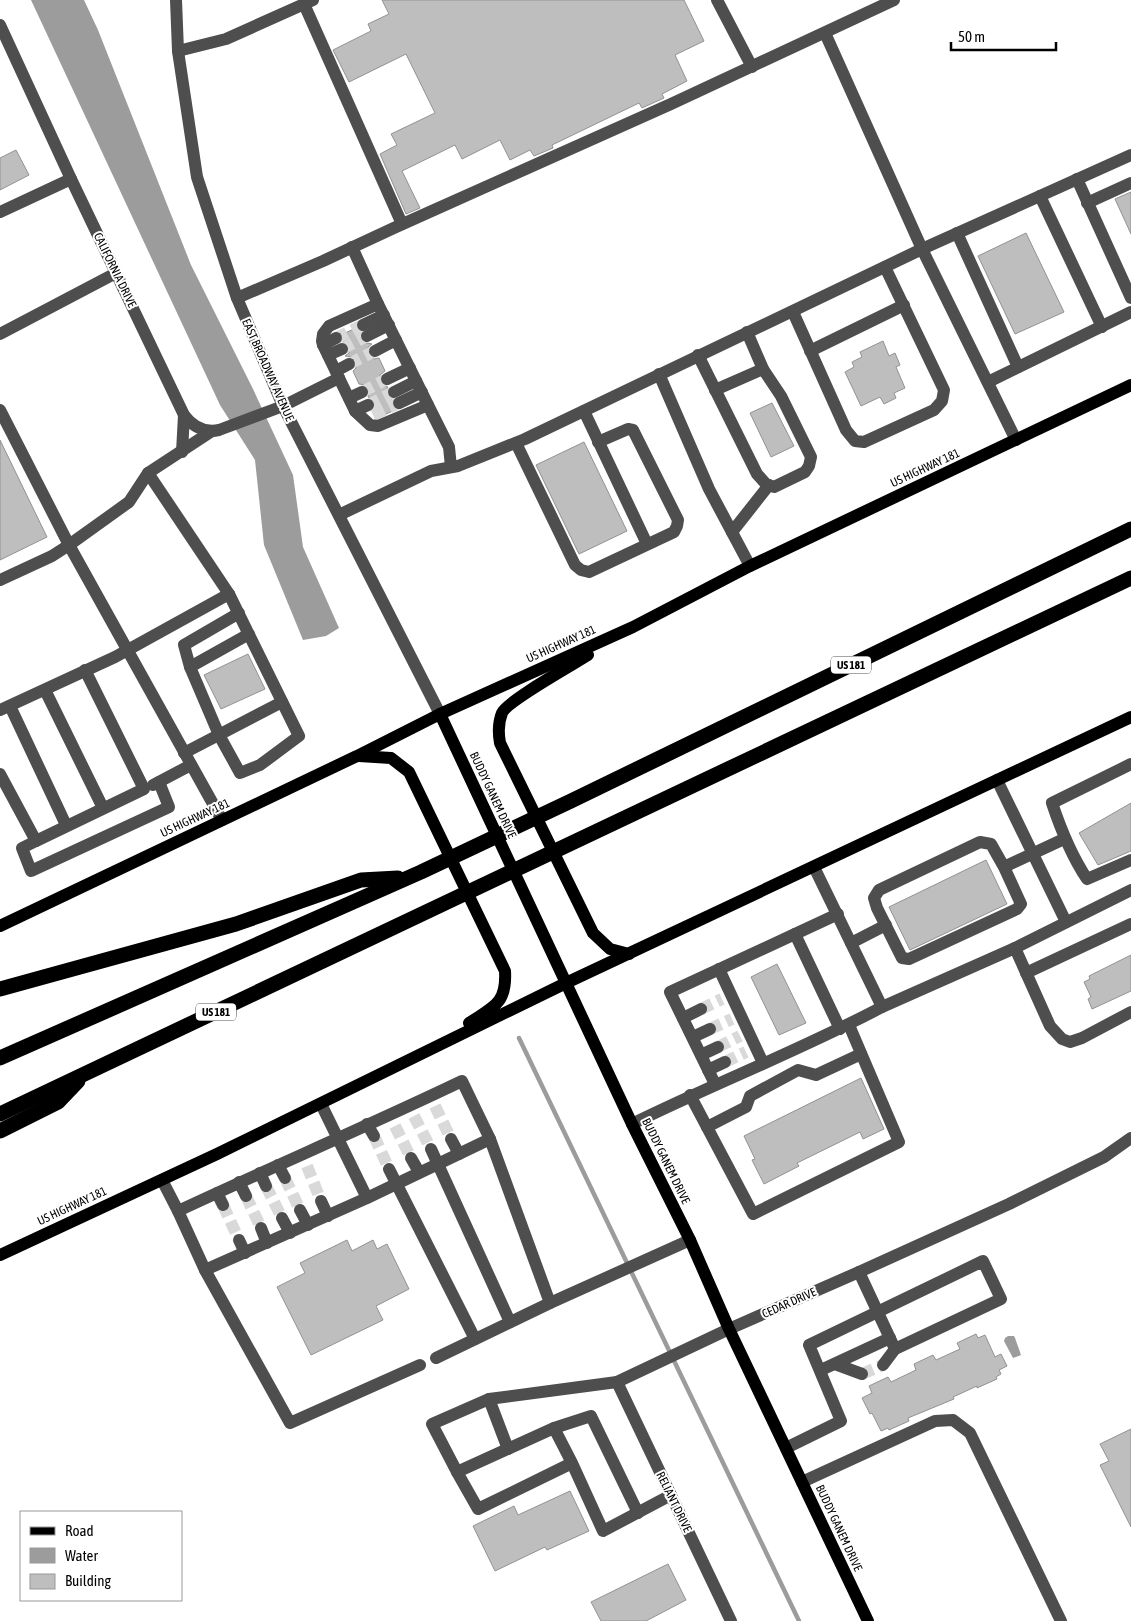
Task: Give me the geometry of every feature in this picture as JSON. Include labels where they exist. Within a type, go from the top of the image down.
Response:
[{"type":"highway","name":"US 181","points":[[0,1058],[415,875],[1131,529]]},
{"type":"highway","name":"US 181","points":[[0,1114],[1131,578]]},
{"type":"highway","points":[[0,989],[236,924],[361,880],[415,875]]},
{"type":"highway","points":[[0,1131],[58,1102],[86,1074]]},
{"type":"main road","name":"US HIGHWAY 181","points":[[0,926],[357,756],[440,714],[633,627],[750,566],[1131,385]]},
{"type":"main road","points":[[629,954],[610,949],[593,933],[500,743],[498,730],[502,711],[519,697],[633,627]]},
{"type":"main road","name":"BUDDY GANEM DRIVE","points":[[440,714],[632,1124],[690,1240],[729,1329],[868,1621]]},
{"type":"main road","name":"US HIGHWAY 181","points":[[0,1255],[162,1180],[566,984],[1131,717]]},
{"type":"main road","points":[[357,756],[391,758],[409,772],[505,971],[506,982],[497,1005],[416,1057]]},
{"type":"street","name":"EAST BROADWAY AVENUE","points":[[176,0],[178,51],[197,177],[236,298],[283,406],[440,714]]},
{"type":"street","points":[[717,0],[752,67]]},
{"type":"street","points":[[236,298],[752,67],[894,0]]},
{"type":"street","points":[[178,51],[226,39],[309,2],[402,224]]},
{"type":"street","name":"CALIFORNIA DRIVE","points":[[0,25],[184,415],[197,428],[212,432]]},
{"type":"street","points":[[825,33],[922,249],[1016,440]]},
{"type":"street","points":[[339,514],[431,471],[458,466],[516,443],[922,249],[1131,155]]},
{"type":"street","points":[[0,212],[71,179]]},
{"type":"street","points":[[1077,179],[1131,298]]},
{"type":"street","points":[[1087,203],[1131,183]]},
{"type":"street","points":[[1040,196],[1102,326]]},
{"type":"street","points":[[957,233],[1018,367]]},
{"type":"street","points":[[352,247],[383,315],[449,447],[451,467]]},
{"type":"street","points":[[793,312],[846,430],[855,441],[864,442],[934,410],[942,401],[944,390],[886,267]]},
{"type":"street","points":[[0,334],[116,273]]},
{"type":"street","points":[[810,351],[904,306]]},
{"type":"street","points":[[988,382],[1131,312]]},
{"type":"street","points":[[365,330],[383,315]]},
{"type":"street","points":[[383,315],[329,326],[323,334],[326,350],[337,374],[349,398],[365,413],[370,425],[378,426],[428,405]]},
{"type":"street","points":[[698,355],[757,474],[766,484],[774,487],[805,472],[811,457],[782,396],[762,369],[747,332]]},
{"type":"street","points":[[375,351],[396,340]]},
{"type":"street","points":[[326,350],[339,343]]},
{"type":"street","points":[[0,580],[52,556],[69,545],[130,502],[148,473],[212,432],[283,406],[337,374],[349,364]]},
{"type":"street","points":[[387,379],[410,368]]},
{"type":"street","points":[[715,390],[762,369]]},
{"type":"street","points":[[659,374],[709,489],[750,566]]},
{"type":"street","points":[[396,397],[419,386]]},
{"type":"street","points":[[349,398],[362,392]]},
{"type":"street","points":[[0,410],[69,545],[222,820]]},
{"type":"street","points":[[584,411],[647,544]]},
{"type":"street","points":[[182,452],[184,415]]},
{"type":"street","points":[[516,443],[575,565],[581,570],[589,572],[674,532],[678,520],[633,430],[628,429],[598,442]]},
{"type":"street","points":[[148,473],[229,594],[239,613],[299,736],[260,765],[240,773],[219,734],[190,667],[184,645],[239,613]]},
{"type":"street","points":[[732,532],[769,485]]},
{"type":"street","points":[[66,825],[5,708],[127,650],[229,594]]},
{"type":"street","points":[[190,667],[249,634]]},
{"type":"street","points":[[85,670],[144,789]]},
{"type":"street","points":[[45,690],[103,808]]},
{"type":"street","points":[[184,753],[282,702]]},
{"type":"street","points":[[1131,764],[1052,803],[1064,839],[1087,879],[1131,860]]},
{"type":"street","points":[[158,782],[170,807],[31,871],[22,848],[191,765]]},
{"type":"street","points":[[0,774],[36,841]]},
{"type":"street","points":[[997,780],[1066,922]]},
{"type":"street","points":[[1004,867],[1064,839]]},
{"type":"street","points":[[980,842],[991,844],[1004,867],[1020,904],[1017,909],[909,959],[902,958],[877,908],[874,898],[879,890],[980,842]]},
{"type":"street","points":[[814,866],[882,1007]]},
{"type":"street","points":[[632,1124],[690,1095],[844,1027],[882,1007],[1015,948],[1131,890]]},
{"type":"street","points":[[715,1084],[670,992],[838,914]]},
{"type":"street","points":[[1026,972],[1131,924]]},
{"type":"street","points":[[851,942],[886,925]]},
{"type":"street","points":[[690,1095],[753,1214],[899,1142],[861,1054],[844,1027],[795,934]]},
{"type":"street","points":[[1015,948],[1050,1026],[1062,1039],[1070,1042],[1082,1038],[1131,1012]]},
{"type":"street","points":[[719,969],[727,997],[750,1050],[762,1063]]},
{"type":"street","points":[[683,1018],[701,1009]]},
{"type":"street","points":[[693,1038],[710,1029]]},
{"type":"street","points":[[701,1055],[718,1047]]},
{"type":"street","points":[[707,1128],[746,1107],[750,1096],[798,1070],[816,1074],[861,1054]]},
{"type":"street","points":[[708,1070],[724,1062]]},
{"type":"street","points":[[178,1211],[389,1114],[412,1110],[433,1101],[462,1081],[490,1139],[550,1303]]},
{"type":"street","points":[[321,1104],[367,1198]]},
{"type":"street","points":[[389,1114],[395,1126]]},
{"type":"street","points":[[368,1124],[374,1136]]},
{"type":"street","name":"CEDAR DRIVE","points":[[457,1472],[432,1424],[489,1399],[617,1382],[729,1329],[1018,1200],[1104,1156],[1131,1138]]},
{"type":"street","points":[[451,1139],[459,1154]]},
{"type":"street","points":[[205,1270],[328,1216],[490,1139]]},
{"type":"street","points":[[431,1149],[510,1322]]},
{"type":"street","points":[[300,1154],[306,1166]]},
{"type":"street","points":[[411,1158],[419,1172]]},
{"type":"street","points":[[278,1165],[285,1178]]},
{"type":"street","points":[[389,1170],[475,1340]]},
{"type":"street","points":[[260,1173],[266,1186]]},
{"type":"street","points":[[162,1180],[205,1270],[290,1423],[420,1365]]},
{"type":"street","points":[[239,1182],[246,1196]]},
{"type":"street","points":[[217,1193],[223,1206]]},
{"type":"street","points":[[321,1201],[328,1216]]},
{"type":"street","points":[[300,1210],[308,1225]]},
{"type":"street","points":[[282,1218],[290,1233]]},
{"type":"street","points":[[261,1228],[267,1243]]},
{"type":"street","points":[[239,1240],[245,1252]]},
{"type":"street","points":[[436,1358],[550,1303],[690,1240]]},
{"type":"street","points":[[786,1448],[841,1421],[809,1345],[983,1261],[1001,1299],[892,1344],[821,1370]]},
{"type":"street","points":[[859,1272],[892,1344]]},
{"type":"street","points":[[882,1364],[892,1344]]},
{"type":"street","points":[[835,1364],[862,1374]]},
{"type":"street","name":"RELIANT DRIVE","points":[[617,1382],[731,1621]]},
{"type":"street","points":[[489,1399],[508,1449]]},
{"type":"street","points":[[572,1463],[478,1509],[457,1472],[554,1428],[591,1416],[638,1514]]},
{"type":"street","points":[[802,1482],[935,1421],[953,1420],[970,1433],[1061,1621]]},
{"type":"street","points":[[554,1428],[603,1531],[671,1496]]},
{"type":"water","points":[[31,0],[84,0],[98,30],[191,265],[253,389],[293,475],[303,547],[339,628],[326,636],[303,640],[264,545],[255,460],[220,405]]},
{"type":"water","points":[[1008,1336],[1014,1336],[1021,1355],[1013,1358],[1004,1341]]},
{"type":"building","points":[[382,0],[684,0],[704,41],[675,55],[687,81],[662,94],[664,98],[642,108],[639,103],[552,145],[553,148],[534,156],[530,150],[510,160],[500,140],[462,159],[455,145],[402,171],[420,208],[406,214],[380,154],[397,145],[391,134],[435,113],[406,54],[349,82],[333,50],[371,31],[368,24],[389,14]]},
{"type":"building","points":[[16,150],[29,175],[0,190],[0,158]]},
{"type":"building","points":[[1131,192],[1131,234],[1115,199]]},
{"type":"building","points":[[1026,233],[1064,312],[1015,334],[978,256]]},
{"type":"building","points":[[356,328],[360,332],[362,342],[372,344],[368,347],[368,355],[374,359],[379,358],[385,371],[380,375],[380,382],[383,386],[388,387],[387,395],[392,400],[392,406],[395,410],[377,418],[373,411],[376,402],[368,397],[369,388],[366,385],[359,384],[353,371],[356,368],[356,361],[353,357],[345,356],[349,353],[350,349],[347,343],[343,341],[343,334]]},
{"type":"building","points":[[883,341],[889,356],[895,353],[900,365],[896,367],[905,388],[894,393],[896,398],[884,404],[880,397],[861,406],[845,372],[854,367],[852,362],[862,357],[860,352]]},
{"type":"building","points":[[772,403],[794,446],[771,457],[750,413]]},
{"type":"building","points":[[0,440],[47,537],[0,560]]},
{"type":"building","points":[[584,442],[627,531],[579,554],[536,465]]},
{"type":"building","points":[[248,654],[265,689],[221,709],[204,675]]},
{"type":"building","points":[[1131,803],[1131,851],[1098,865],[1079,833]]},
{"type":"building","points":[[986,860],[1007,904],[910,950],[889,907]]},
{"type":"building","points":[[1131,955],[1131,991],[1092,1009],[1088,999],[1091,997],[1084,982],[1090,979],[1089,976]]},
{"type":"building","points":[[777,964],[806,1023],[779,1035],[751,977]]},
{"type":"building","points":[[861,1078],[884,1129],[863,1139],[860,1132],[797,1163],[799,1166],[764,1184],[752,1160],[755,1159],[744,1136]]},
{"type":"building","points":[[347,1240],[352,1251],[373,1240],[377,1249],[387,1244],[409,1289],[376,1306],[383,1320],[311,1355],[277,1287],[305,1273],[300,1263]]},
{"type":"building","points":[[976,1334],[978,1338],[985,1335],[995,1357],[1001,1354],[1007,1366],[999,1370],[1001,1374],[996,1377],[997,1379],[977,1388],[977,1386],[953,1397],[954,1399],[908,1418],[909,1421],[889,1430],[888,1428],[881,1431],[862,1398],[872,1393],[869,1386],[888,1377],[891,1382],[916,1370],[914,1364],[933,1355],[936,1360],[960,1349],[957,1343]]},
{"type":"building","points":[[1131,1429],[1131,1527],[1100,1465],[1109,1461],[1100,1444]]},
{"type":"building","points":[[570,1491],[589,1531],[547,1550],[545,1547],[495,1571],[473,1526],[514,1506],[518,1515]]},
{"type":"building","points":[[668,1564],[686,1600],[646,1621],[601,1621],[591,1602]]},
{"type":"waterway","points":[[519,1038],[799,1621]]},
{"type":"tunnel","points":[[336,338],[363,325]]},
{"type":"tunnel","points":[[342,349],[367,336]]},
{"type":"tunnel","points":[[349,364],[375,351]]},
{"type":"tunnel","points":[[362,392],[387,379]]},
{"type":"tunnel","points":[[368,405],[394,392]]},
{"type":"tunnel","points":[[373,415],[399,403]]},
{"type":"tunnel","points":[[701,1009],[722,999]]},
{"type":"tunnel","points":[[710,1029],[732,1019]]},
{"type":"tunnel","points":[[718,1047],[740,1036]]},
{"type":"tunnel","points":[[725,1062],[746,1052]]},
{"type":"tunnel","points":[[435,1106],[451,1139]]},
{"type":"tunnel","points":[[414,1116],[431,1149]]},
{"type":"tunnel","points":[[395,1126],[411,1158]]},
{"type":"tunnel","points":[[374,1136],[389,1169]]},
{"type":"tunnel","points":[[307,1166],[321,1201]]},
{"type":"tunnel","points":[[285,1178],[300,1210]]},
{"type":"tunnel","points":[[266,1186],[282,1218]]},
{"type":"tunnel","points":[[246,1196],[261,1228]]},
{"type":"tunnel","points":[[223,1205],[239,1240]]},
{"type":"tunnel","points":[[862,1374],[883,1365]]}]
